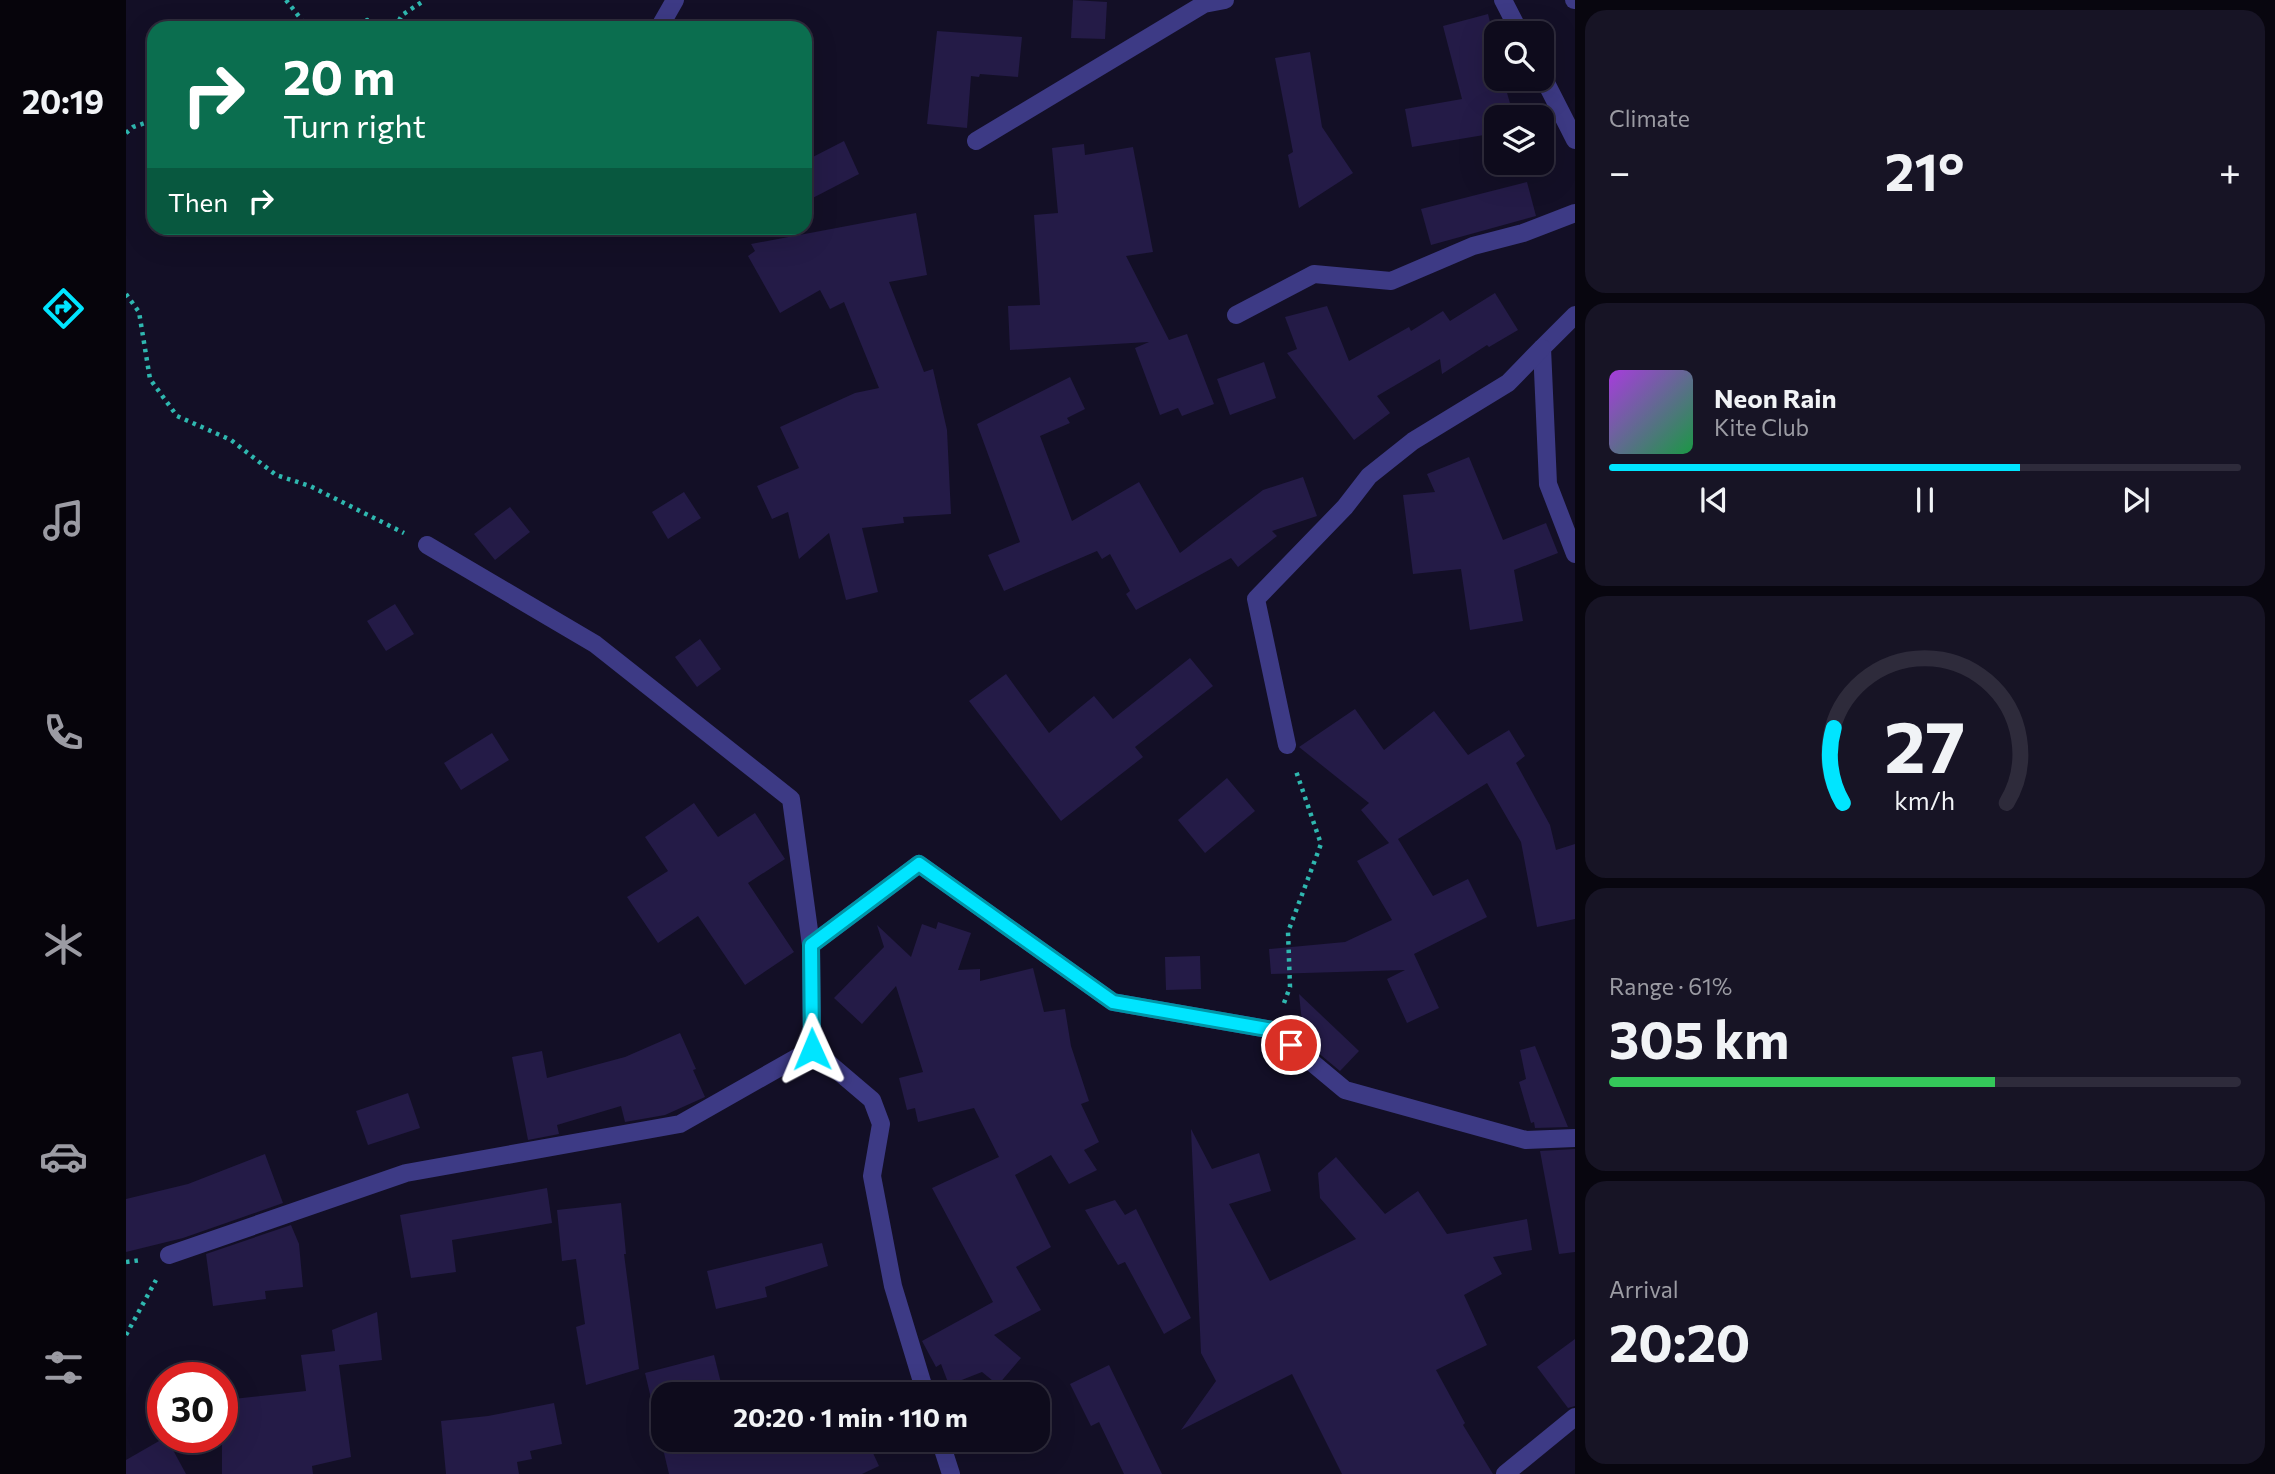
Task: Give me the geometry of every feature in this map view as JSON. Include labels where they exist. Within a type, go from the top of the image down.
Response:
[{"type":"street","points":[[663,21],[676,0]]},
{"type":"street","points":[[976,141],[1196,2],[1225,0]]},
{"type":"street","points":[[1503,0],[1514,21]]},
{"type":"street","points":[[1550,91],[1575,140]]},
{"type":"street","points":[[1236,315],[1314,274],[1391,281],[1473,246],[1523,233],[1575,213]]},
{"type":"street","points":[[1287,745],[1255,599],[1345,507],[1369,476],[1413,441],[1508,383],[1575,314]]},
{"type":"street","points":[[1542,348],[1548,484],[1575,554]]},
{"type":"street","points":[[427,545],[595,644],[791,799],[811,945],[812,1049],[872,1100],[881,1124],[872,1175],[893,1286],[922,1382]]},
{"type":"street","points":[[811,945],[919,864],[1113,1002],[1273,1030],[1345,1090],[1526,1140],[1575,1138]]},
{"type":"street","points":[[169,1255],[406,1173],[680,1124],[812,1049]]},
{"type":"street","points":[[1505,1474],[1575,1417]]},
{"type":"street","points":[[944,1452],[951,1474]]},
{"type":"path","points":[[285,0],[302,21]]},
{"type":"path","points":[[398,21],[402,15],[425,0]]},
{"type":"path","points":[[126,133],[133,127],[147,122]]},
{"type":"path","points":[[126,294],[139,312],[150,379],[177,416],[231,440],[276,475],[310,486],[427,545]]},
{"type":"path","points":[[1273,1030],[1290,987],[1288,932],[1321,844],[1287,745]]},
{"type":"path","points":[[126,1335],[169,1255]]},
{"type":"building","points":[[1073,0],[1107,2],[1105,39],[1071,38]]},
{"type":"building","points":[[1488,14],[1490,21],[1484,21],[1484,91],[1506,91],[1511,105],[1484,105],[1484,135],[1412,147],[1405,109],[1462,99],[1443,26]]},
{"type":"building","points":[[937,31],[1022,37],[1018,77],[980,74],[979,77],[971,76],[967,128],[927,124]]},
{"type":"building","points":[[1310,52],[1322,127],[1353,173],[1299,208],[1288,155],[1293,152],[1275,58]]},
{"type":"building","points":[[844,141],[859,174],[812,198],[812,157]]},
{"type":"building","points":[[1084,144],[1085,155],[1133,147],[1153,252],[1126,256],[1169,340],[1187,334],[1214,404],[1182,416],[1178,408],[1160,415],[1135,348],[1149,342],[1010,350],[1008,306],[1040,305],[1034,215],[1058,213],[1052,148]]},
{"type":"building","points":[[1527,182],[1536,216],[1431,245],[1421,209]]},
{"type":"building","points":[[916,213],[927,275],[889,282],[924,372],[933,369],[947,430],[951,514],[903,517],[904,523],[862,528],[878,592],[846,600],[829,533],[799,559],[788,512],[772,519],[757,486],[799,468],[780,427],[855,393],[879,388],[844,302],[830,309],[820,290],[780,313],[748,256],[755,251],[751,244],[812,235],[812,233]]},
{"type":"building","points":[[1495,293],[1518,330],[1489,347],[1487,345],[1442,374],[1440,359],[1377,396],[1390,413],[1354,440],[1287,353],[1297,349],[1285,317],[1327,306],[1349,361],[1409,327],[1411,331],[1443,311],[1450,321]]},
{"type":"building","points":[[1264,362],[1276,398],[1230,415],[1217,379]]},
{"type":"building","points":[[1070,377],[1085,409],[1067,418],[1070,423],[1040,436],[1072,521],[1139,482],[1180,553],[1263,490],[1303,477],[1317,516],[1272,531],[1277,536],[1238,567],[1231,558],[1136,610],[1126,594],[1130,591],[1110,554],[1102,559],[1097,551],[1004,591],[988,555],[1020,542],[977,424]]},
{"type":"building","points":[[1469,457],[1503,540],[1546,523],[1558,553],[1514,570],[1523,621],[1470,630],[1461,569],[1413,574],[1403,495],[1435,492],[1427,474]]},
{"type":"building","points":[[684,492],[701,518],[668,539],[652,512]]},
{"type":"building","points":[[510,507],[530,532],[495,560],[474,534]]},
{"type":"building","points":[[395,604],[414,634],[386,651],[367,621]]},
{"type":"building","points":[[700,639],[721,669],[697,687],[675,657]]},
{"type":"building","points":[[1190,658],[1213,686],[1135,747],[1143,757],[1061,821],[969,701],[1006,674],[1049,733],[1094,696],[1113,719]]},
{"type":"building","points":[[1355,709],[1384,750],[1434,711],[1468,755],[1509,730],[1525,756],[1516,763],[1550,825],[1556,850],[1575,844],[1575,919],[1537,927],[1521,842],[1487,783],[1398,839],[1433,896],[1468,879],[1487,917],[1414,954],[1439,1008],[1407,1023],[1387,979],[1405,970],[1271,974],[1269,949],[1345,942],[1392,920],[1357,861],[1389,843],[1361,810],[1369,803],[1299,747]]},
{"type":"building","points":[[492,733],[509,760],[461,790],[444,763]]},
{"type":"building","points":[[1227,778],[1255,811],[1205,853],[1178,820]]},
{"type":"building","points":[[694,803],[718,837],[755,813],[785,859],[748,883],[794,952],[745,985],[698,916],[658,943],[627,897],[668,871],[645,837]]},
{"type":"building","points":[[938,922],[971,933],[958,970],[980,969],[980,981],[1033,968],[1044,1012],[1065,1009],[1071,1046],[1089,1101],[1081,1104],[1099,1142],[1084,1150],[1097,1170],[1069,1184],[1051,1155],[1015,1175],[1051,1247],[1016,1267],[1041,1310],[994,1335],[1021,1358],[1001,1382],[994,1382],[982,1372],[957,1382],[948,1382],[941,1364],[936,1367],[922,1341],[993,1302],[932,1188],[999,1157],[974,1108],[918,1122],[915,1108],[907,1110],[899,1078],[923,1072],[896,986],[862,1024],[834,998],[884,947],[877,925],[911,957],[922,924],[936,929]]},
{"type":"building","points":[[1200,956],[1201,989],[1166,990],[1165,957]]},
{"type":"building","points":[[1299,994],[1359,1051],[1340,1071],[1304,1041]]},
{"type":"building","points":[[680,1033],[705,1097],[665,1115],[625,1122],[621,1106],[557,1125],[559,1134],[528,1140],[512,1057],[542,1051],[547,1078],[625,1057]]},
{"type":"building","points":[[1535,1046],[1568,1127],[1535,1128],[1534,1122],[1531,1123],[1519,1082],[1526,1079],[1520,1050]]},
{"type":"building","points":[[408,1093],[420,1128],[368,1145],[356,1111]]},
{"type":"building","points":[[1191,1129],[1212,1169],[1259,1153],[1271,1191],[1229,1204],[1270,1281],[1356,1239],[1320,1198],[1318,1173],[1336,1157],[1385,1214],[1418,1191],[1447,1234],[1527,1219],[1532,1250],[1493,1257],[1502,1274],[1464,1295],[1487,1345],[1436,1370],[1465,1423],[1463,1425],[1493,1474],[1342,1474],[1292,1374],[1181,1430],[1216,1381],[1201,1353]]},
{"type":"building","points":[[1575,1149],[1575,1252],[1559,1254],[1540,1151]]},
{"type":"building","points":[[265,1154],[283,1203],[183,1238],[126,1252],[126,1199],[188,1184]]},
{"type":"building","points":[[547,1188],[552,1223],[452,1240],[456,1272],[411,1278],[400,1215]]},
{"type":"building","points":[[1115,1200],[1125,1215],[1136,1209],[1191,1318],[1164,1334],[1125,1262],[1118,1265],[1085,1210]]},
{"type":"building","points":[[621,1203],[624,1254],[639,1369],[586,1385],[576,1327],[585,1324],[576,1259],[562,1261],[557,1210]]},
{"type":"building","points":[[291,1225],[299,1244],[303,1287],[265,1291],[266,1299],[213,1306],[206,1254]]},
{"type":"building","points":[[822,1243],[828,1266],[765,1287],[767,1297],[716,1309],[707,1271]]},
{"type":"building","points":[[377,1312],[382,1360],[339,1365],[351,1457],[312,1466],[313,1474],[222,1474],[222,1453],[238,1453],[238,1398],[306,1391],[301,1355],[335,1351],[332,1330]]},
{"type":"building","points":[[1575,1339],[1575,1406],[1568,1408],[1537,1367]]},
{"type":"building","points":[[714,1355],[721,1382],[651,1382],[651,1398],[645,1373]]},
{"type":"building","points":[[1109,1365],[1162,1474],[1124,1474],[1099,1422],[1091,1426],[1070,1384]]},
{"type":"building","points":[[554,1403],[562,1444],[530,1451],[532,1459],[517,1462],[519,1474],[446,1474],[441,1421],[488,1416]]},
{"type":"building","points":[[147,1448],[147,1453],[175,1453],[186,1474],[126,1474],[126,1460]]},
{"type":"building","points":[[664,1452],[873,1452],[879,1466],[862,1474],[669,1474]]},
{"type":"route","points":[[812,1049],[811,945],[919,864],[1113,1002],[1273,1030],[1291,1045]]}]
